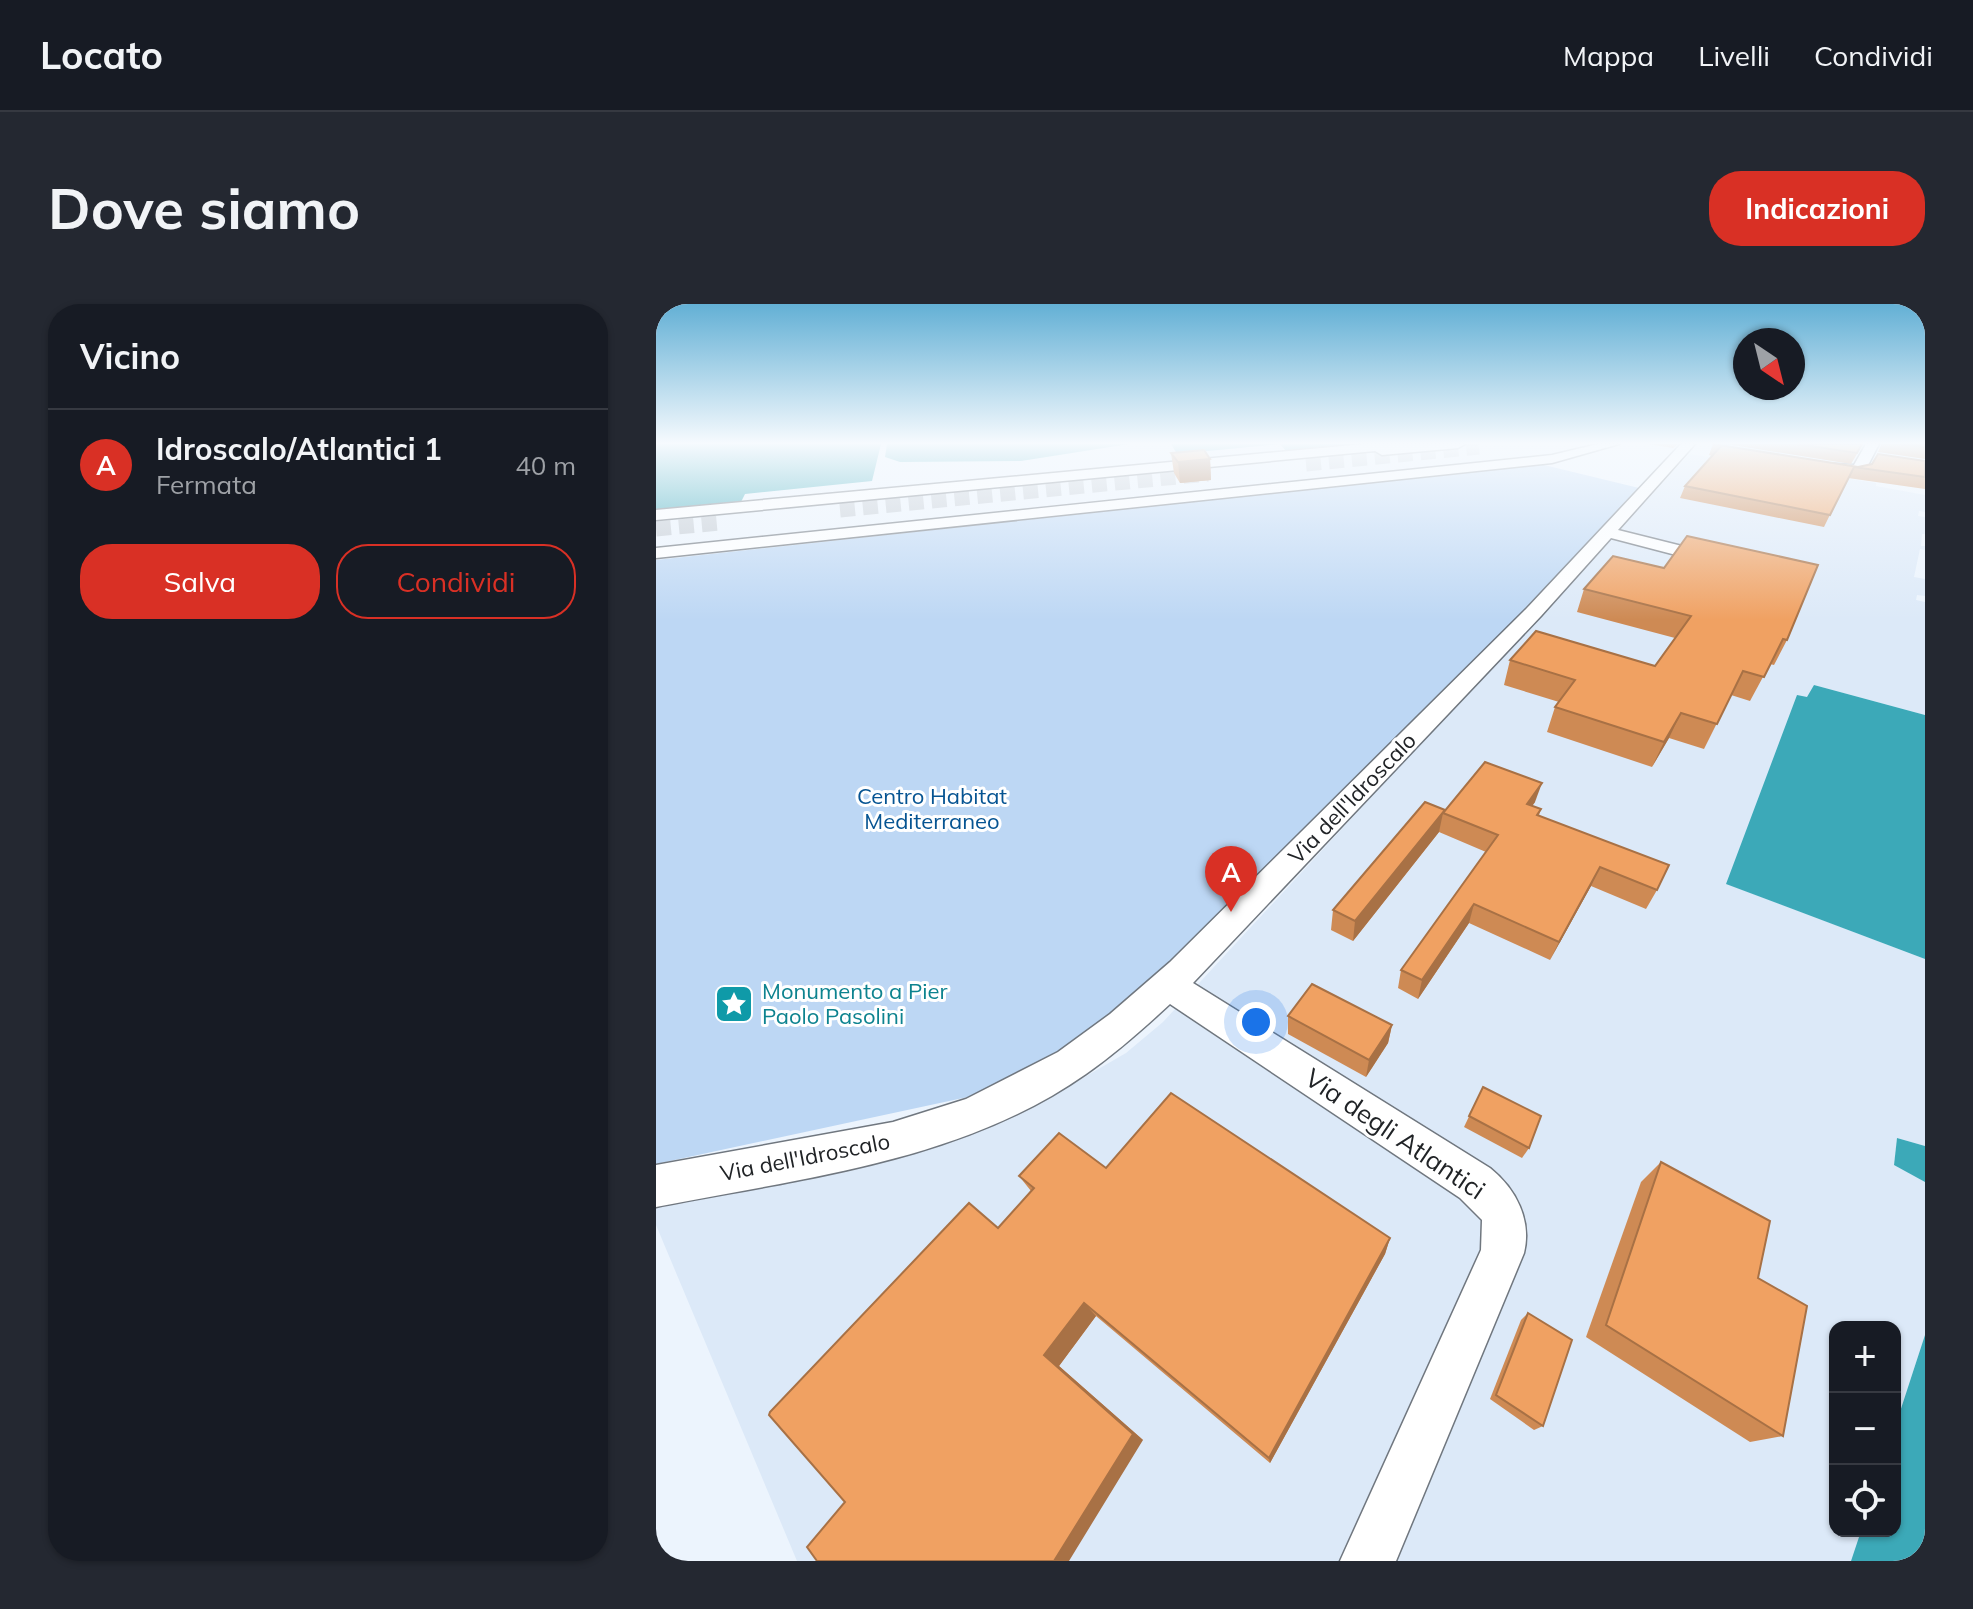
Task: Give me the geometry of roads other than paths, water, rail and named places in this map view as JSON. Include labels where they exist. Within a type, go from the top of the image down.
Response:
[{"type":"street","points":[[656,553],[844,512],[856,503]]},
{"type":"street","points":[[656,541],[778,524],[986,503]]},
{"type":"street","points":[[656,530],[726,524],[778,524],[986,503]]},
{"type":"street","name":"Via dell'Idroscalo","points":[[656,1186],[893,1141],[1000,1103],[1071,1064],[1108,1038],[1169,985],[1534,612],[1636,503]]},
{"type":"street","points":[[656,515],[778,524]]},
{"type":"street","points":[[1607,532],[1676,550]]},
{"type":"street","name":"Via degli Atlantici","points":[[1169,985],[1475,1183],[1491,1196],[1502,1213],[1506,1233],[1502,1253],[1368,1561]]},
{"type":"water","points":[[656,503],[734,503],[656,510]]},
{"type":"water","points":[[1814,685],[1925,715],[1925,959],[1726,884],[1797,695],[1807,697]]},
{"type":"water","points":[[1897,1138],[1925,1146],[1925,1182],[1894,1165]]},
{"type":"water","points":[[1925,1335],[1925,1561],[1851,1561],[1859,1537],[1901,1537],[1901,1409]]},
{"type":"tunnel","points":[[840,510],[915,503]]},
{"type":"tunnel","points":[[656,529],[720,523]]},
{"type":"place","name":"Idroscalo/Atlantici 1","points":[[1231,912]]},
{"type":"place","name":"Monumento a Pier Paolo Pasolini","points":[[734,1004]]},
{"type":"park label","name":"Centro Habitat Mediterraneo","points":[[932,808]]}]
